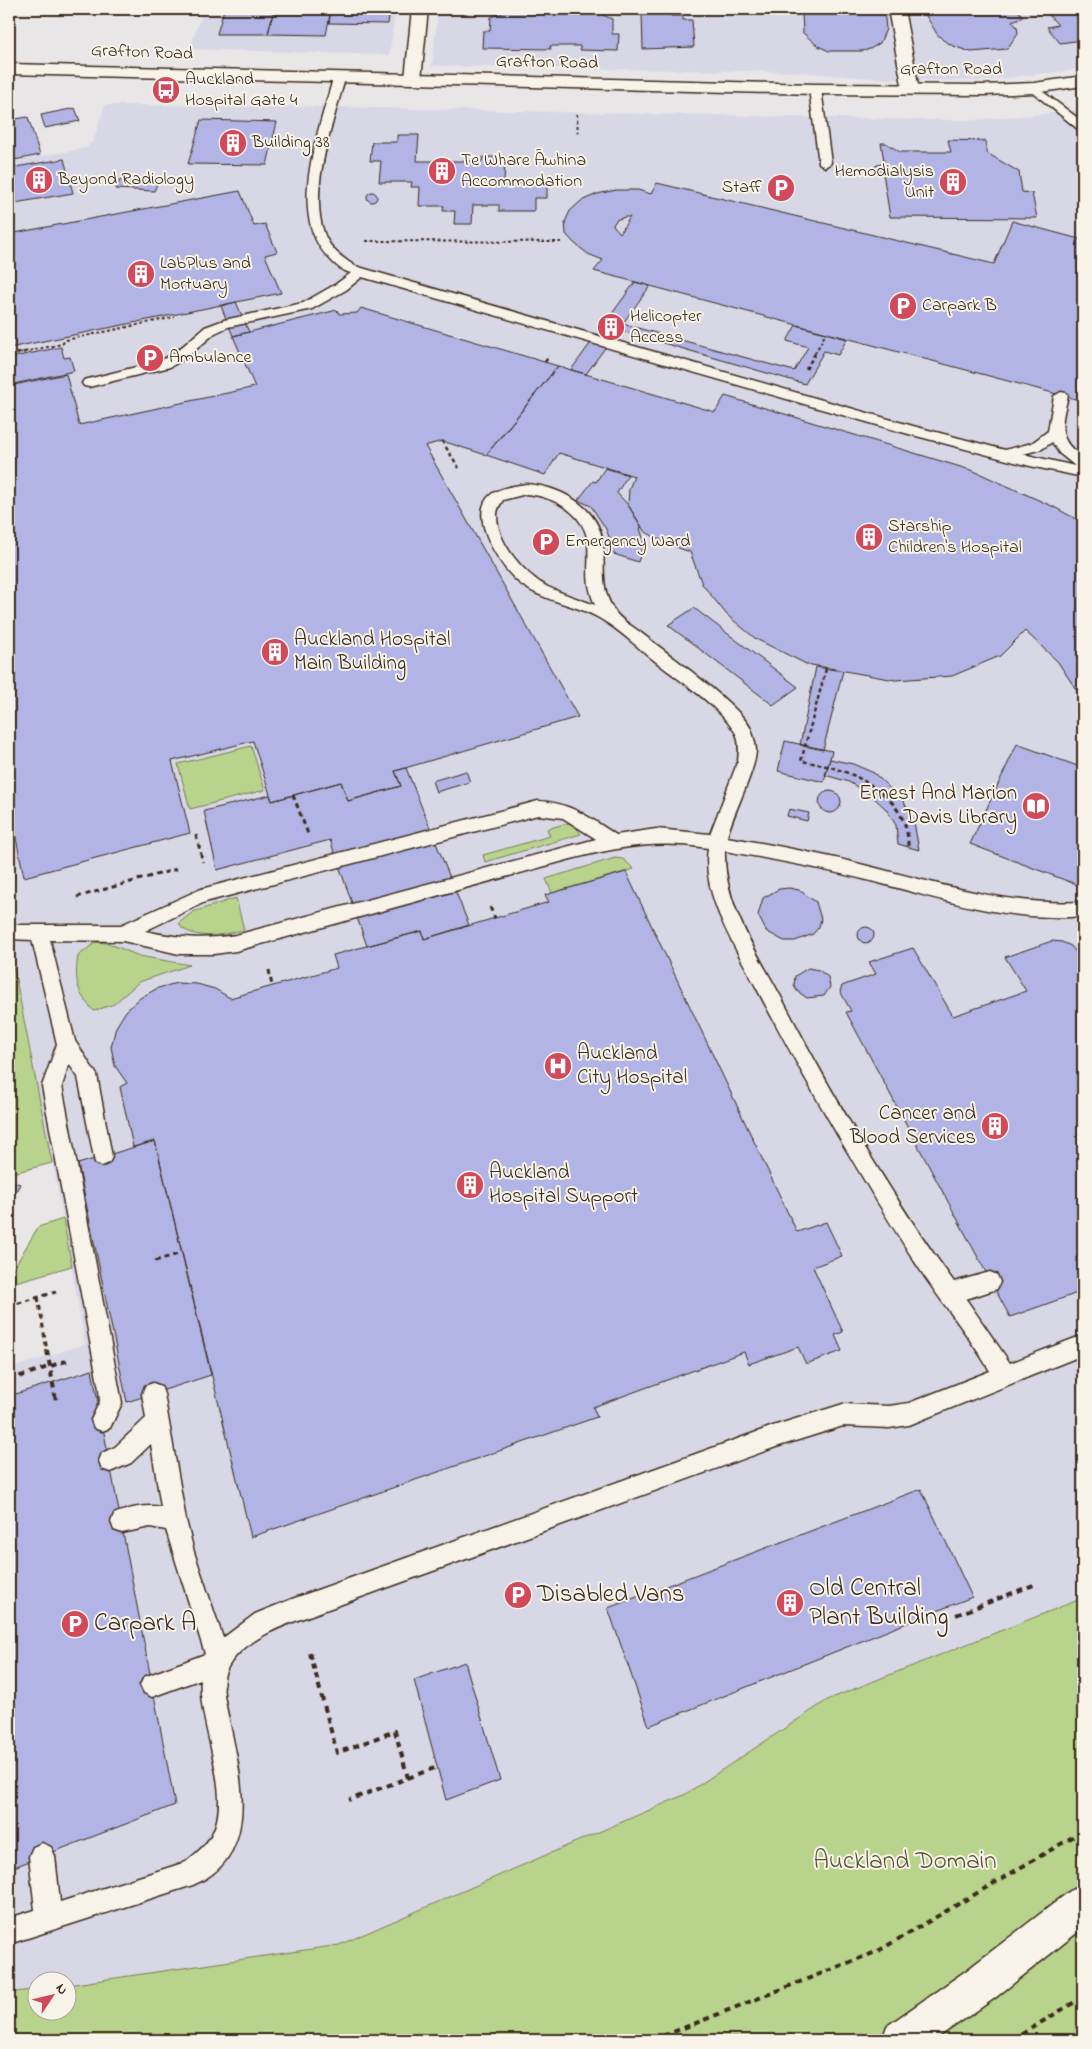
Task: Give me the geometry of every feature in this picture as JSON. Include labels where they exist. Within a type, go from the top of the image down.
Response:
[{"type":"main road","points":[[413,79],[420,9]]},
{"type":"main road","points":[[896,9],[911,90]]},
{"type":"main road","name":"Grafton Road","points":[[9,69],[814,89],[984,90],[1034,88],[1083,81]]},
{"type":"main road","points":[[901,2040],[981,1984],[1083,1904]]},
{"type":"lane","points":[[338,78],[315,181],[314,220],[317,233],[330,252],[340,262],[359,273],[910,430],[1006,455],[1083,472]]},
{"type":"lane","points":[[1034,88],[1083,128]]},
{"type":"lane","points":[[814,89],[825,163]]},
{"type":"lane","points":[[89,382],[165,364],[181,355],[196,340],[217,327],[307,306],[341,287],[359,273]]},
{"type":"lane","points":[[1061,396],[1053,426],[1055,433],[1065,451],[1083,464]]},
{"type":"lane","points":[[1006,455],[1037,446],[1055,433]]},
{"type":"lane","points":[[609,616],[596,585],[594,539],[585,519],[564,499],[540,488],[514,490],[497,497],[489,512],[490,524],[496,540],[518,573],[542,590],[609,616],[719,704],[743,730],[748,750],[746,760],[716,842],[716,866],[727,906],[801,1055],[910,1238],[990,1347],[1006,1377]]},
{"type":"lane","points":[[123,933],[201,896],[538,808],[550,807],[572,814],[614,842]]},
{"type":"lane","points":[[9,932],[123,933],[179,946],[214,946],[236,943],[614,842],[658,836],[716,842],[843,866],[918,887],[999,904],[1045,911],[1083,909]]},
{"type":"lane","points":[[39,931],[66,1044],[86,1075],[102,1157]]},
{"type":"lane","points":[[66,1044],[52,1086],[110,1388],[110,1403],[102,1420]]},
{"type":"lane","points":[[950,1293],[990,1282]]},
{"type":"lane","points":[[9,1931],[193,1872],[211,1860],[220,1849],[225,1839],[232,1812],[212,1684],[213,1673],[219,1661],[248,1631],[303,1606],[368,1582],[831,1418],[843,1415],[889,1417],[909,1414],[1083,1345]]},
{"type":"lane","points":[[153,1394],[175,1520],[183,1552],[219,1661]]},
{"type":"lane","points":[[110,1461],[123,1455],[158,1422]]},
{"type":"lane","points":[[122,1522],[150,1516],[175,1520]]},
{"type":"lane","points":[[152,1685],[219,1661]]},
{"type":"lane","points":[[42,1856],[49,1919]]},
{"type":"path","points":[[577,108],[578,136]]},
{"type":"path","points":[[365,241],[561,242]]},
{"type":"path","points":[[9,355],[62,344],[66,340],[182,316]]},
{"type":"path","points":[[805,371],[826,333]]},
{"type":"path","points":[[442,441],[459,468]]},
{"type":"path","points":[[826,669],[801,761],[828,765],[852,774],[886,797],[900,812],[909,831],[907,853]]},
{"type":"path","points":[[293,795],[308,834]]},
{"type":"path","points":[[196,835],[203,862]]},
{"type":"path","points":[[194,864],[209,860]]},
{"type":"path","points":[[74,897],[185,867]]},
{"type":"path","points":[[490,906],[495,918]]},
{"type":"path","points":[[269,970],[272,986]]},
{"type":"path","points":[[155,1261],[182,1253]]},
{"type":"path","points":[[9,1306],[62,1290]]},
{"type":"path","points":[[38,1297],[56,1401]]},
{"type":"path","points":[[9,1380],[75,1358]]},
{"type":"path","points":[[956,1615],[1036,1584]]},
{"type":"path","points":[[310,1652],[337,1753],[395,1731],[408,1778]]},
{"type":"path","points":[[348,1800],[437,1767]]},
{"type":"path","points":[[653,2040],[878,1951],[1083,1832]]},
{"type":"path","points":[[1012,2040],[1083,1997]]},
{"type":"shaded area","points":[[204,9],[396,9],[389,55],[189,49]]},
{"type":"shaded area","points":[[438,9],[1083,9],[1083,69],[977,81],[884,79],[794,72],[432,66]]},
{"type":"shaded area","name":"Auckland City Hospital","points":[[105,105],[332,107],[930,120],[977,120],[1083,110],[1083,1598],[829,1699],[684,1795],[339,1945],[78,1984],[78,1972],[28,1972],[28,1990],[9,1993],[9,1369],[85,1344],[58,1191],[14,969],[9,956],[9,162],[86,148],[93,141]]},
{"type":"green space","points":[[251,746],[265,790],[190,809],[178,764]]},
{"type":"green space","points":[[568,823],[575,826],[581,834],[485,862],[483,855],[550,836],[547,829]]},
{"type":"green space","points":[[615,858],[623,859],[634,869],[552,893],[546,879]]},
{"type":"green space","points":[[236,898],[244,930],[220,935],[204,935],[189,932],[182,928],[179,923],[193,912]]},
{"type":"green space","points":[[96,942],[108,943],[139,956],[190,965],[139,982],[114,1004],[94,1011],[80,992],[76,972],[78,956]]},
{"type":"green space","points":[[9,956],[14,969],[52,1163],[9,1174]]},
{"type":"green space","points":[[63,1219],[72,1266],[9,1284],[9,1276],[38,1227]]},
{"type":"green space","name":"Auckland Domain","points":[[1083,1598],[1083,2040],[9,2040],[9,1993],[28,1990],[28,2022],[78,2022],[78,1984],[339,1945],[684,1795],[829,1699]]},
{"type":"building","points":[[224,9],[274,9],[268,34],[217,34]]},
{"type":"building","points":[[274,9],[331,9],[326,35],[268,34]]},
{"type":"building","points":[[331,9],[390,9],[388,24],[329,23]]},
{"type":"building","points":[[513,9],[589,9],[612,19],[612,34],[619,34],[618,51],[580,50],[580,46],[550,46],[551,49],[482,48],[483,31],[490,31],[491,17]]},
{"type":"building","points":[[788,9],[884,9],[886,29],[880,43],[870,49],[862,51],[829,51],[818,46],[803,33],[802,13],[789,13]]},
{"type":"building","points":[[922,9],[1017,9],[1023,17],[1012,21],[1017,27],[1018,33],[1007,49],[971,52],[953,46],[943,40],[937,34]]},
{"type":"building","points":[[1083,10],[1083,40],[1060,43],[1047,27],[1058,25],[1048,14]]},
{"type":"building","points":[[642,13],[671,13],[671,16],[683,16],[683,20],[692,20],[694,47],[643,49]]},
{"type":"building","points":[[75,108],[80,121],[45,128],[41,115]]},
{"type":"building","points":[[28,117],[40,155],[9,161],[9,120]]},
{"type":"building","name":"Building 38","points":[[201,120],[277,122],[267,165],[188,164]]},
{"type":"building","name":"Te Whare Āwhina Accommodation","points":[[397,135],[419,135],[417,161],[482,161],[483,157],[505,157],[504,183],[547,183],[547,198],[534,198],[534,211],[499,211],[499,205],[473,205],[472,224],[454,224],[455,211],[443,211],[444,206],[419,206],[420,187],[411,187],[412,182],[379,182],[381,161],[370,161],[372,142],[397,142]]},
{"type":"building","name":"Hemodialysis Unit","points":[[948,140],[986,141],[987,153],[1019,172],[1022,192],[1032,193],[1037,218],[890,217],[883,173],[874,167],[884,161],[881,143],[886,143],[900,152],[951,152]]},
{"type":"building","name":"Beyond Radiology","points":[[64,159],[73,193],[9,204],[9,168]]},
{"type":"building","points":[[120,180],[158,182],[154,191],[116,189]]},
{"type":"building","name":"Carpark B","points":[[657,183],[994,264],[1012,221],[1083,240],[1083,401],[594,271],[603,260],[588,254],[566,234],[565,222],[570,211],[581,201],[597,194],[616,190],[638,190],[651,194]],"holes":[[[630,217],[620,233],[613,225],[616,220]]]},
{"type":"building","name":"LabPlus and Mortuary","points":[[240,191],[254,226],[265,224],[277,252],[265,255],[281,293],[9,348],[9,234]]},
{"type":"building","points":[[372,192],[377,197],[372,202],[367,197]]},
{"type":"building","name":"Helicopter Access","points":[[635,282],[650,286],[586,374],[571,370]]},
{"type":"building","points":[[236,302],[249,332],[233,336],[221,306]]},
{"type":"building","name":"Auckland Hospital Main Building","points":[[361,308],[558,366],[486,455],[442,441],[425,446],[578,717],[395,771],[401,786],[348,801],[341,782],[272,801],[253,741],[172,761],[190,833],[24,877],[9,804],[9,386],[66,374],[79,425],[255,387],[233,336],[337,310],[339,314],[357,313]]},
{"type":"building","points":[[623,324],[794,371],[808,347],[787,341],[796,325],[847,339],[838,355],[824,351],[805,384],[618,330]]},
{"type":"building","points":[[61,347],[64,358],[70,357],[74,371],[9,385],[9,358]]},
{"type":"building","name":"Starship Children's Hospital","points":[[558,366],[715,412],[725,396],[974,471],[1054,507],[1083,523],[1083,700],[1058,662],[1025,631],[1000,656],[952,676],[895,680],[806,664],[756,639],[727,615],[702,584],[690,552],[665,543],[644,531],[628,505],[629,489],[634,476],[559,453],[545,475],[486,455]]},
{"type":"building","points":[[605,468],[628,475],[617,493],[628,505],[642,527],[640,528],[644,541],[638,562],[608,552],[611,542],[606,529],[591,506],[578,500],[593,481],[596,482]]},
{"type":"building","points":[[694,608],[798,687],[773,705],[668,625]]},
{"type":"building","points":[[816,667],[843,671],[823,750],[800,745]]},
{"type":"building","points":[[785,741],[832,751],[824,782],[778,771]]},
{"type":"building","name":"Ernest And Marion Davis Library","points":[[1017,744],[1083,768],[1083,887],[970,844]]},
{"type":"building","points":[[830,759],[853,764],[874,773],[904,802],[914,822],[919,850],[898,844],[896,825],[886,809],[873,797],[849,782],[825,775]]},
{"type":"building","points":[[406,768],[469,925],[424,939],[422,931],[367,946],[330,840],[217,870],[204,811],[270,795],[272,801],[341,782],[348,801],[401,786],[395,771]]},
{"type":"building","points":[[466,771],[470,782],[436,792],[432,781]]},
{"type":"building","points":[[830,791],[838,794],[841,802],[838,810],[830,813],[822,810],[819,802],[822,794]]},
{"type":"building","points":[[789,809],[809,813],[807,821],[787,816]]},
{"type":"building","name":"Auckland Hospital Support","points":[[626,872],[797,1232],[826,1222],[842,1256],[813,1267],[843,1332],[835,1335],[842,1351],[806,1364],[798,1347],[749,1364],[744,1352],[593,1407],[597,1417],[251,1537],[155,1141],[133,1147],[120,1087],[127,1083],[115,1066],[111,1047],[116,1027],[126,1011],[140,998],[158,988],[177,983],[197,984],[215,989],[230,998],[337,968],[333,955],[422,931],[424,939],[549,902],[545,895]]},
{"type":"building","points":[[779,889],[799,890],[816,902],[821,919],[819,927],[813,934],[795,941],[784,941],[766,931],[758,915],[763,898]]},
{"type":"building","points":[[866,927],[874,935],[866,943],[858,935]]},
{"type":"building","name":"Cancer and Blood Services","points":[[1052,941],[1062,942],[1071,946],[1079,956],[1083,955],[1083,1236],[1081,1237],[1083,1241],[1083,1291],[1010,1317],[846,1012],[851,1011],[840,991],[842,986],[876,974],[869,962],[913,948],[953,1016],[1026,991],[1005,957]]},
{"type":"building","points":[[808,968],[819,970],[828,977],[830,987],[824,996],[807,998],[797,991],[794,986],[795,976]]},
{"type":"building","points":[[155,1141],[211,1375],[127,1402],[78,1164]]},
{"type":"building","points":[[9,1180],[20,1184],[9,1205]]},
{"type":"building","name":"Carpark A","points":[[92,1370],[175,1805],[9,1869],[9,1396]]},
{"type":"building","name":"Old Central Plant Building","points":[[921,1489],[972,1597],[649,1726],[608,1608]]},
{"type":"building","points":[[465,1662],[500,1780],[446,1800],[414,1680]]},
{"type":"place","name":"Auckland Hospital Gate 4","points":[[166,90]]},
{"type":"place","name":"Building 38","points":[[233,143]]},
{"type":"place","name":"Te Whare Āwhina Accommodation","points":[[442,171]]},
{"type":"place","name":"Beyond Radiology","points":[[39,180]]},
{"type":"place","name":"Hemodialysis Unit","points":[[953,182]]},
{"type":"place","name":"Staff","points":[[781,188]]},
{"type":"place","name":"LabPlus and Mortuary","points":[[141,274]]},
{"type":"place","name":"Carpark B","points":[[903,306]]},
{"type":"place","name":"Helicopter Access","points":[[611,327]]},
{"type":"place","name":"Ambulance","points":[[150,358]]},
{"type":"place","name":"Starship Children's Hospital","points":[[869,537]]},
{"type":"place","name":"Emergency Ward","points":[[546,542]]},
{"type":"place","name":"Auckland Hospital Main Building","points":[[275,652]]},
{"type":"place","name":"Ernest And Marion Davis Library","points":[[1036,806]]},
{"type":"place","name":"Auckland City Hospital","points":[[558,1066]]},
{"type":"place","name":"Cancer and Blood Services","points":[[995,1126]]},
{"type":"place","name":"Auckland Hospital Support","points":[[470,1185]]},
{"type":"place","name":"Disabled Vans","points":[[518,1595]]},
{"type":"place","name":"Old Central Plant Building","points":[[790,1603]]},
{"type":"place","name":"Carpark A","points":[[75,1624]]}]
